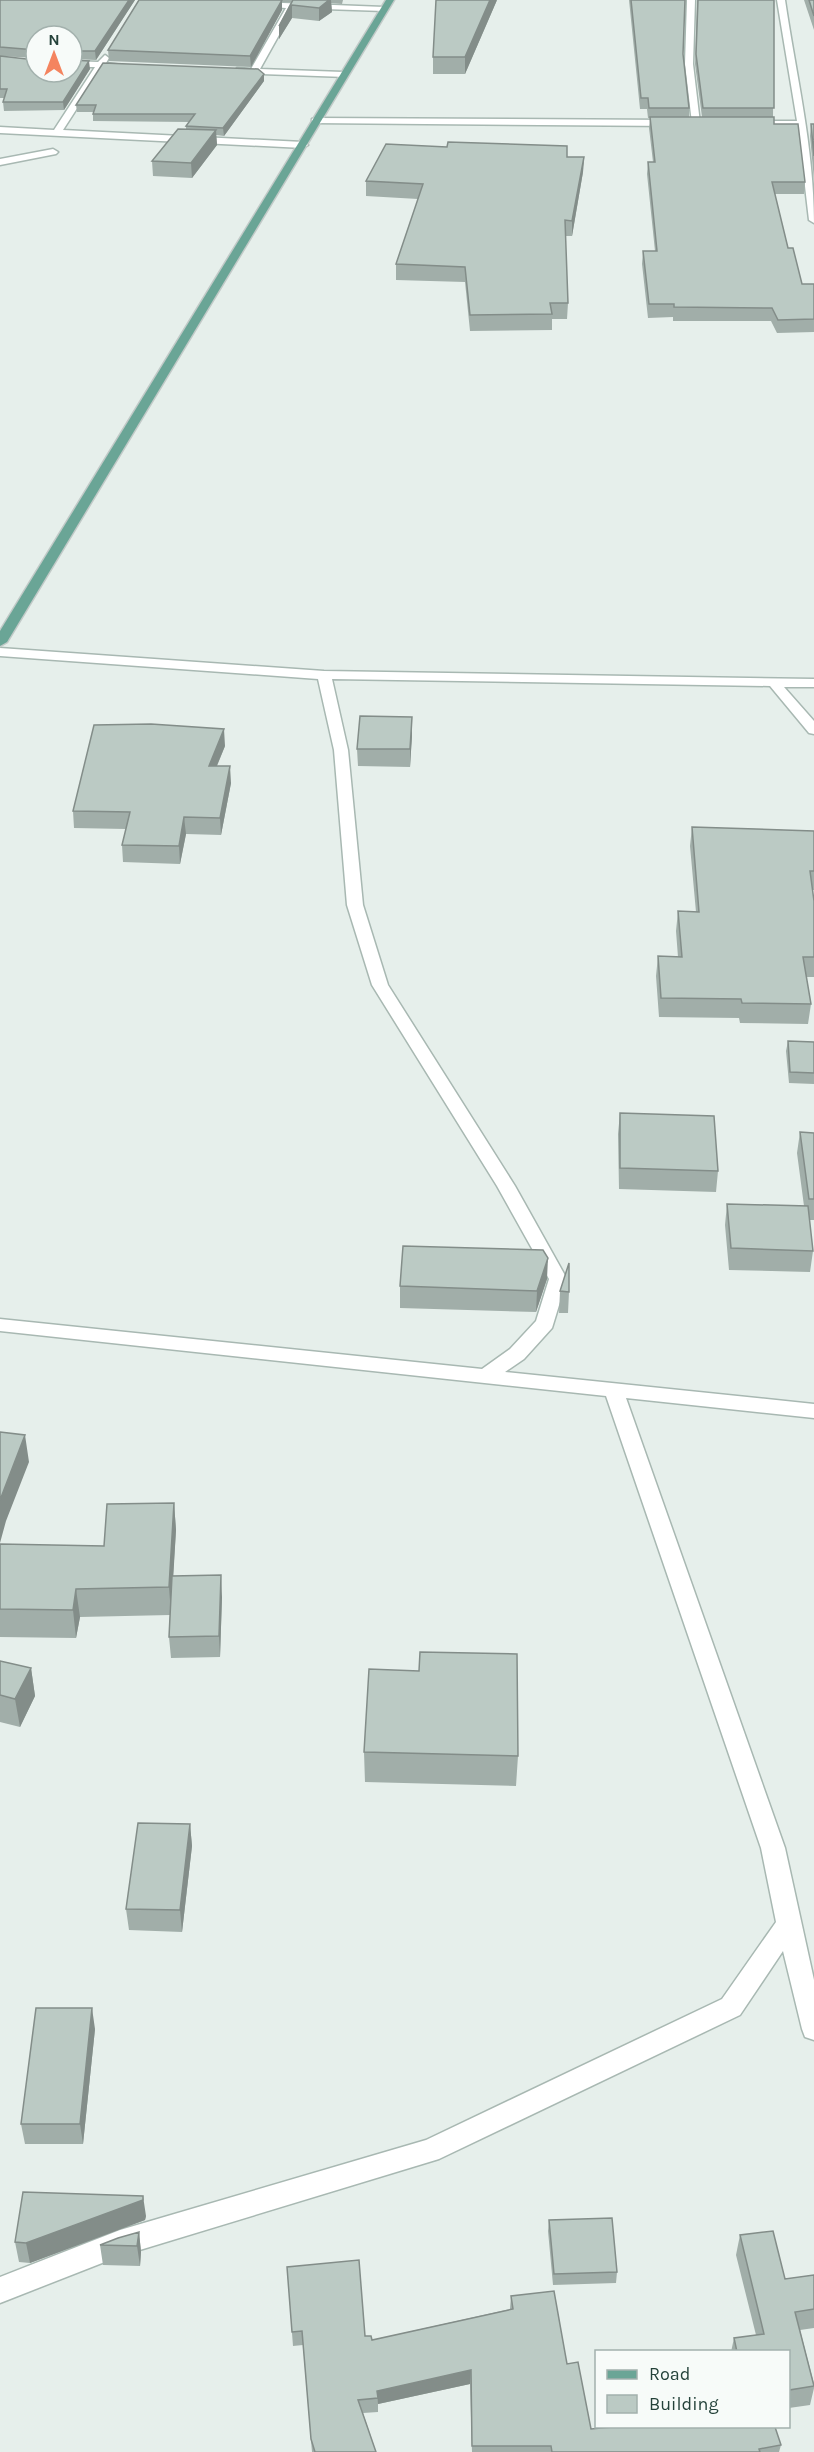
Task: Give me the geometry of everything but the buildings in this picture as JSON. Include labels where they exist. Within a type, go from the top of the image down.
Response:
[{"type":"main road","points":[[0,642],[387,4]]},
{"type":"street","points":[[691,0],[689,64],[696,123]]},
{"type":"street","points":[[780,0],[802,124],[813,197],[814,220]]},
{"type":"street","points":[[244,4],[387,4]]},
{"type":"street","points":[[254,72],[291,5]]},
{"type":"street","points":[[57,133],[112,47]]},
{"type":"street","points":[[84,64],[136,67]]},
{"type":"street","points":[[231,71],[343,75]]},
{"type":"street","points":[[315,121],[707,124]]},
{"type":"street","points":[[767,124],[802,124]]},
{"type":"street","points":[[0,130],[303,145]]},
{"type":"street","points":[[0,162],[53,152]]},
{"type":"street","points":[[0,652],[324,675],[814,683]]},
{"type":"street","points":[[324,675],[341,750],[355,905],[380,985],[506,1186],[558,1279],[545,1323],[517,1354],[484,1377]]},
{"type":"street","points":[[774,683],[814,730]]},
{"type":"street","points":[[0,1325],[814,1411]]},
{"type":"street","points":[[614,1391],[773,1848],[788,1924],[814,2029]]},
{"type":"street","points":[[0,2290],[120,2243],[430,2151],[731,2007],[788,1924]]}]
